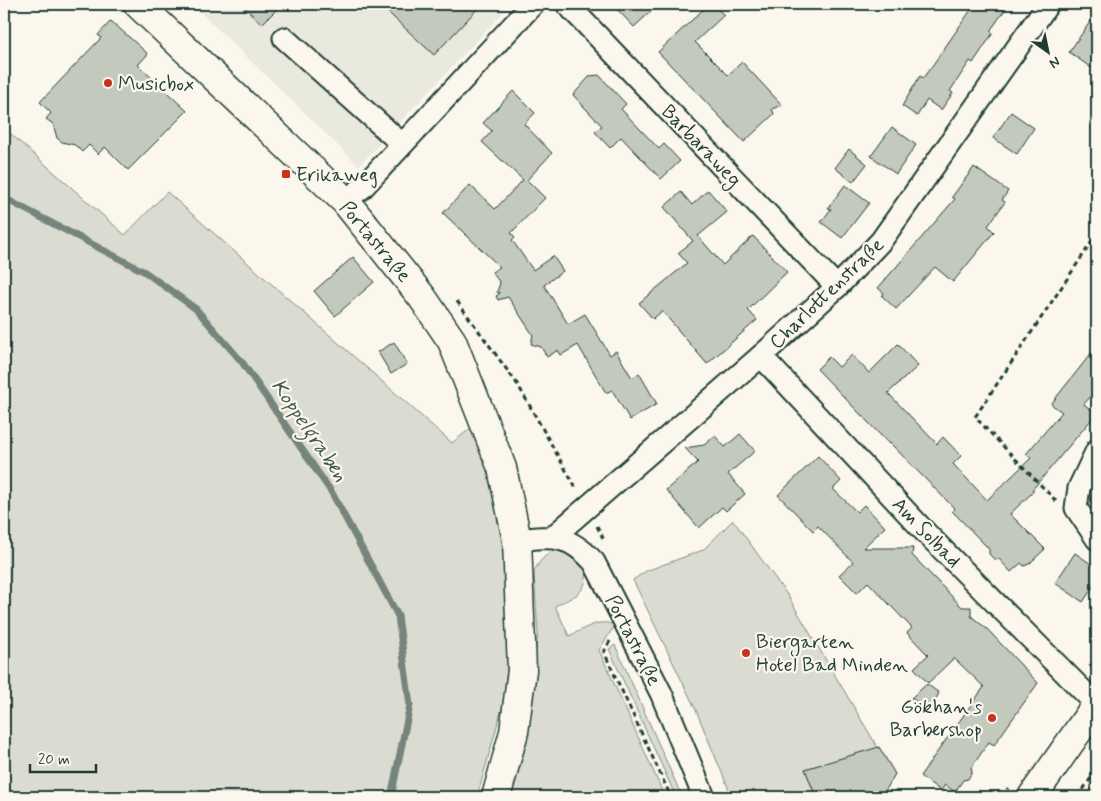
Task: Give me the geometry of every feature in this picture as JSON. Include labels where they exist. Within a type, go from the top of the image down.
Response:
[{"type":"main road","name":"Portastraße","points":[[150,8],[345,201],[422,297],[452,341],[502,468],[518,540],[522,670],[514,732],[496,797]]},
{"type":"main road","points":[[1035,795],[1097,704]]},
{"type":"street","points":[[345,201],[362,188],[532,4]]},
{"type":"street","name":"Barbaraweg","points":[[567,4],[837,287]]},
{"type":"street","name":"Charlottenstraße","points":[[554,536],[761,356],[837,287],[881,241],[1048,4]]},
{"type":"street","points":[[284,38],[402,144]]},
{"type":"street","name":"Am Solbad","points":[[761,356],[926,533],[1097,704]]},
{"type":"street","points":[[1097,450],[1079,488],[1076,508],[1097,539]]},
{"type":"street","points":[[518,540],[554,536]]},
{"type":"street","name":"Portastraße","points":[[554,536],[582,549],[594,562],[661,693],[704,797]]},
{"type":"path","points":[[1076,508],[1057,502],[975,417],[1097,234]]},
{"type":"path","points":[[455,298],[518,385],[606,543]]},
{"type":"path","points":[[628,628],[606,646],[604,652],[671,797]]},
{"type":"path","points":[[1078,797],[1097,769]]},
{"type":"shaded area","points":[[192,4],[511,4],[359,166]]},
{"type":"shaded area","points":[[4,128],[125,235],[167,192],[452,443],[476,424],[503,522],[512,615],[504,701],[477,797],[4,797]]},
{"type":"shaded area","name":"Biergarten Hotel Bad Minden","points":[[733,520],[788,596],[878,748],[805,769],[816,797],[750,797],[749,794],[743,797],[732,797],[695,708],[633,580],[646,571],[703,550]]},
{"type":"shaded area","points":[[556,549],[568,550],[587,569],[582,590],[574,597],[555,606],[569,636],[597,624],[609,623],[615,625],[599,650],[665,797],[509,797],[525,735],[538,633],[534,572],[543,558]]},
{"type":"shaded area","points":[[615,645],[682,797],[676,797],[609,649]]},
{"type":"shaded area","points":[[1097,780],[1097,797],[1085,797]]},
{"type":"building","points":[[241,4],[282,4],[262,24]]},
{"type":"building","points":[[379,4],[482,4],[434,55]]},
{"type":"building","points":[[612,4],[659,4],[634,27]]},
{"type":"building","points":[[709,4],[712,4],[724,15],[695,42],[728,75],[742,62],[782,105],[772,109],[774,114],[744,142],[658,52]]},
{"type":"building","points":[[975,4],[1009,4],[990,31],[993,33],[973,63],[970,61],[950,91],[953,93],[941,110],[927,100],[917,116],[902,106],[920,76],[923,78]]},
{"type":"building","points":[[1097,12],[1097,72],[1069,52]]},
{"type":"building","name":"Musicbox","points":[[111,21],[148,54],[138,65],[187,111],[128,170],[105,147],[98,154],[89,145],[82,152],[75,145],[62,142],[57,138],[53,124],[46,119],[51,113],[40,102],[101,38],[98,35]]},
{"type":"building","points":[[599,75],[626,104],[621,109],[659,149],[664,144],[680,161],[661,179],[621,137],[610,148],[595,132],[602,126],[573,95],[590,76]]},
{"type":"building","points":[[513,91],[535,113],[524,124],[552,153],[527,180],[545,198],[511,233],[515,237],[512,240],[533,270],[553,256],[563,271],[544,285],[568,324],[585,314],[610,355],[616,351],[632,378],[639,373],[657,404],[630,420],[612,390],[606,393],[578,345],[561,355],[558,350],[547,357],[541,347],[531,344],[533,335],[508,297],[498,300],[496,296],[500,293],[497,292],[500,283],[492,272],[500,267],[443,213],[470,185],[495,209],[523,180],[482,142],[492,131],[483,123]]},
{"type":"building","points":[[1011,112],[1034,128],[1017,154],[993,138]]},
{"type":"building","points":[[892,127],[916,145],[896,174],[871,156]]},
{"type":"building","points":[[849,149],[867,164],[853,182],[835,168]]},
{"type":"building","points":[[974,167],[1008,191],[1002,200],[1005,202],[988,226],[994,232],[953,282],[935,267],[896,309],[882,296],[884,293],[878,288],[955,199],[952,197]]},
{"type":"building","points":[[845,185],[869,203],[842,238],[821,222],[831,209],[828,208]]},
{"type":"building","points":[[708,190],[727,212],[698,236],[723,265],[753,236],[787,272],[748,310],[757,320],[707,364],[662,311],[653,319],[639,303],[687,263],[678,253],[693,241],[664,207],[681,192],[692,205]]},
{"type":"building","points":[[353,257],[374,282],[335,316],[314,291]]},
{"type":"building","points":[[394,342],[407,364],[391,374],[378,352]]},
{"type":"building","points":[[898,344],[918,366],[888,393],[937,444],[943,437],[961,456],[953,464],[987,500],[1031,458],[1026,454],[1062,412],[1051,404],[1097,346],[1097,389],[1084,404],[1096,414],[1032,490],[1034,491],[1010,514],[1045,549],[1029,564],[1024,566],[1021,563],[1011,572],[999,559],[994,559],[989,554],[989,549],[952,511],[955,509],[817,369],[829,357],[839,367],[852,355],[869,373]]},
{"type":"building","points":[[740,434],[755,451],[728,474],[745,494],[726,511],[722,507],[699,528],[666,490],[698,462],[685,448],[704,445],[715,436],[725,447]]},
{"type":"building","points":[[818,456],[841,481],[833,489],[857,512],[864,505],[885,527],[863,548],[913,548],[912,555],[962,607],[971,607],[971,616],[987,629],[1038,683],[994,745],[989,742],[971,768],[972,772],[968,779],[963,780],[955,792],[945,785],[941,791],[920,776],[984,687],[954,658],[928,683],[914,668],[928,655],[907,633],[912,628],[868,582],[857,593],[839,575],[853,562],[818,526],[813,531],[778,495]]},
{"type":"building","points":[[1075,553],[1097,568],[1097,581],[1083,602],[1055,583]]},
{"type":"building","points":[[927,684],[939,693],[930,711],[911,698]]},
{"type":"building","points":[[879,747],[895,774],[882,797],[816,797],[805,769]]},
{"type":"waterway","name":"Koppelgraben","points":[[4,198],[145,272],[196,309],[242,362],[332,493],[398,616],[410,705],[391,797]]},
{"type":"place","name":"Musicbox","points":[[108,83]]},
{"type":"place","name":"Erikaweg","points":[[286,174]]},
{"type":"place","name":"Biergarten Hotel Bad Minden","points":[[746,653]]},
{"type":"place","name":"Gökhan's Barbershop","points":[[992,718]]}]
